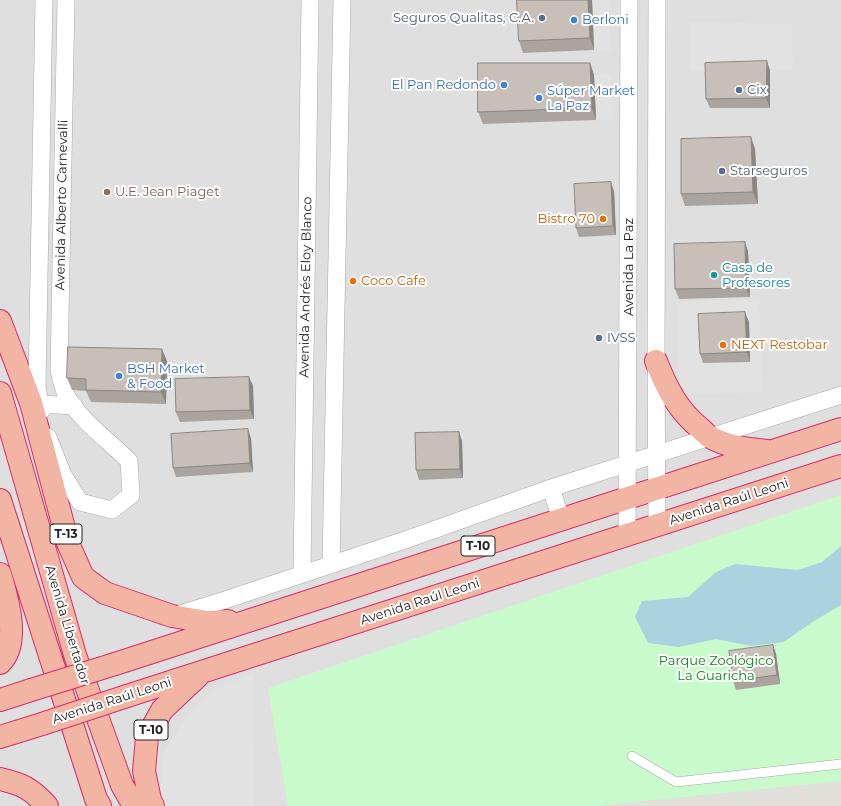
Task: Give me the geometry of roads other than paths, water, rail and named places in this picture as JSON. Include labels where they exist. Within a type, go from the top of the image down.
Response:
[{"type":"highway","name":"T-13","points":[[0,321],[31,402],[68,544],[84,577],[105,593],[172,616],[207,622],[251,619]]},
{"type":"highway","points":[[656,361],[665,383],[678,407],[690,421],[710,437],[732,445],[772,451]]},
{"type":"highway","name":"Avenida Libertador","points":[[0,393],[75,655],[122,786],[134,806]]},
{"type":"highway","name":"T-10","points":[[0,700],[841,429]]},
{"type":"highway","name":"Avenida Raúl Leoni","points":[[0,738],[841,466]]},
{"type":"highway","name":"Avenida Libertador","points":[[0,500],[96,799],[100,806]]},
{"type":"highway","points":[[0,574],[12,628],[9,649],[0,663]]},
{"type":"highway","name":"T-10","points":[[153,806],[150,800],[144,771],[147,737],[162,710],[203,672]]},
{"type":"highway","points":[[0,779],[18,783],[36,794],[47,806]]},
{"type":"street","name":"Avenida Alberto Carnevalli","points":[[44,0],[37,386],[43,423],[63,475],[80,502],[112,510],[131,495],[129,461],[84,420],[66,395],[59,370],[66,0]]},
{"type":"street","name":"Avenida Andrés Eloy Blanco","points":[[302,574],[310,0]]},
{"type":"street","points":[[331,564],[342,0]]},
{"type":"street","name":"Avenida La Paz","points":[[627,535],[629,0]]},
{"type":"street","name":"Avenida La Paz","points":[[657,0],[657,525]]},
{"type":"street","points":[[172,616],[302,574],[551,488],[841,395]]},
{"type":"street","points":[[40,404],[74,406]]},
{"type":"street","points":[[551,488],[561,519]]},
{"type":"lane","points":[[632,756],[676,782],[841,764]]},
{"type":"water","points":[[841,546],[841,605],[811,623],[784,642],[751,646],[716,639],[679,647],[648,643],[635,617],[642,601],[688,597],[716,572],[735,564],[798,570],[822,562]]},
{"type":"place","name":"Seguros Qualitas, C.A.","points":[[542,18]]},
{"type":"place","name":"Berloni","points":[[574,20]]},
{"type":"place","name":"El Pan Redondo","points":[[504,85]]},
{"type":"place","name":"Cix","points":[[739,90]]},
{"type":"place","name":"Súper Market La Paz","points":[[539,98]]},
{"type":"place","name":"Starseguros","points":[[722,171]]},
{"type":"place","name":"U.E. Jean Piaget","points":[[107,192]]},
{"type":"place","name":"Bistro 70","points":[[603,219]]},
{"type":"place","name":"Casa de Profesores","points":[[714,275]]},
{"type":"place","name":"Coco Cafe","points":[[353,281]]},
{"type":"place","name":"IVSS","points":[[599,338]]},
{"type":"place","name":"NEXT Restobar","points":[[723,345]]},
{"type":"place","name":"BSH Market & Food","points":[[119,376]]},
{"type":"park label","name":"Parque Zoológico La Guaricha","points":[[716,668]]}]
